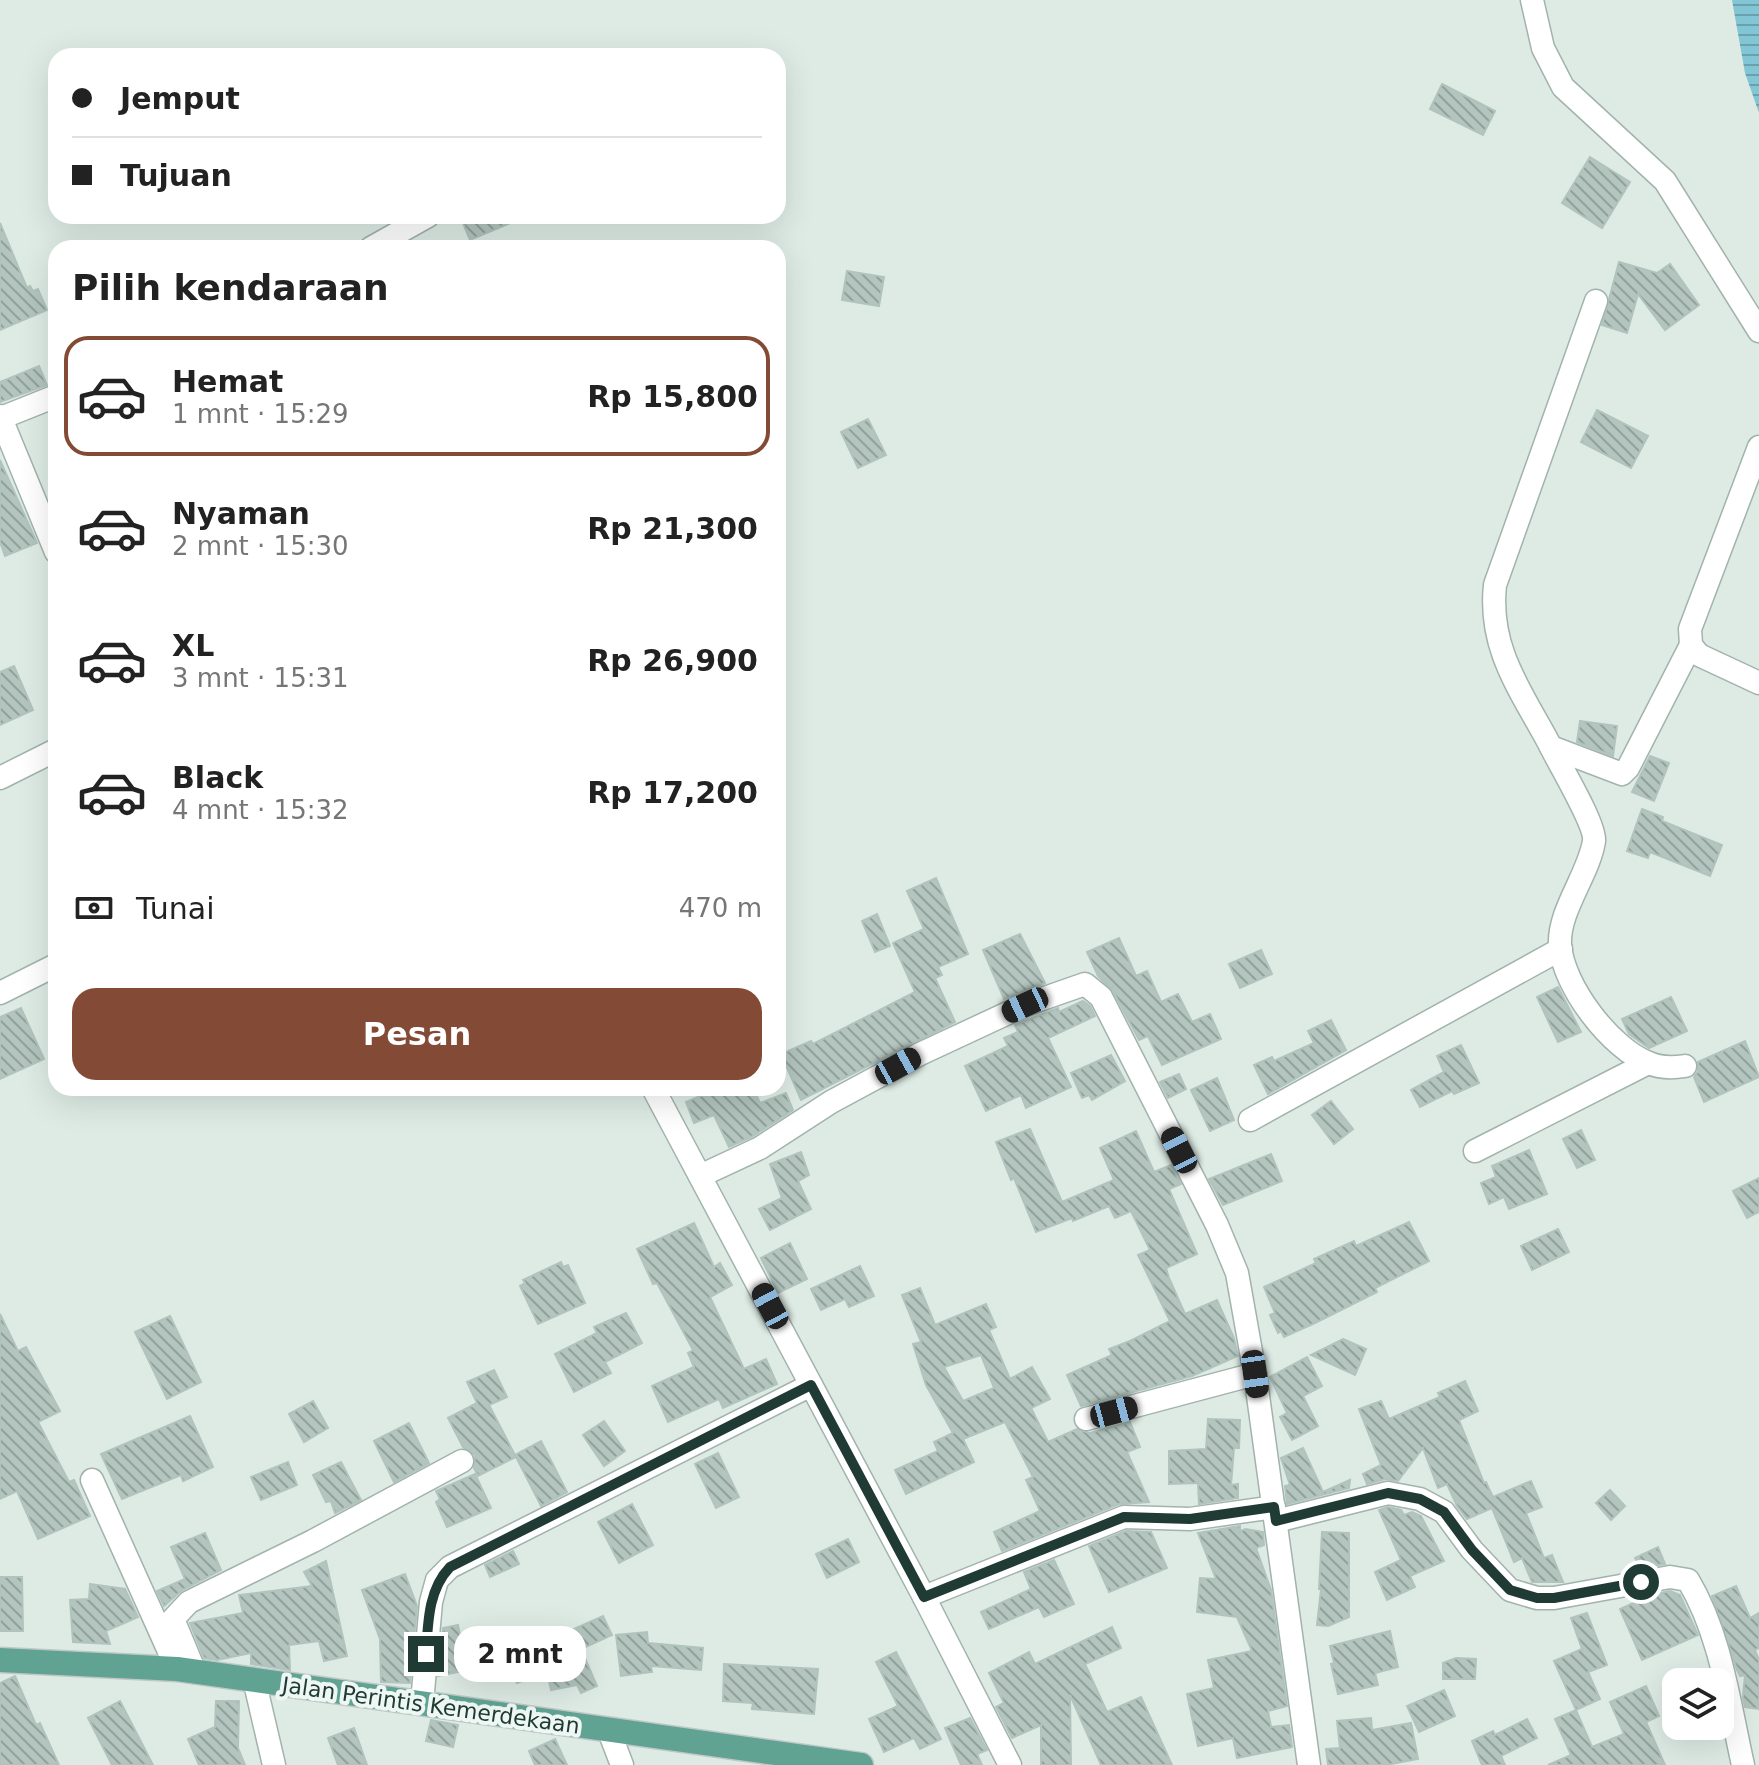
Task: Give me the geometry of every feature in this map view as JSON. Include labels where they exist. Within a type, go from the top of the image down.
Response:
[{"type":"main road","name":"Jalan Perintis Kemerdekaan","points":[[0,1660],[186,1670],[861,1765]]},
{"type":"street","points":[[1532,0],[1543,48],[1563,87],[1665,181],[1759,331]]},
{"type":"street","points":[[385,240],[414,224]]},
{"type":"street","points":[[1596,301],[1495,585],[1495,632],[1502,654],[1586,815],[1594,841],[1562,928],[1561,949],[1574,987],[1590,1016],[1634,1055],[1648,1063],[1671,1068],[1685,1066]]},
{"type":"street","points":[[48,399],[1,417],[48,532]]},
{"type":"street","points":[[1551,747],[1614,773],[1625,772],[1691,645],[1690,629],[1759,447]]},
{"type":"street","points":[[1691,645],[1699,655],[1759,683]]},
{"type":"street","points":[[0,778],[48,754]]},
{"type":"street","points":[[1250,1120],[1561,949]]},
{"type":"street","points":[[0,993],[48,969]]},
{"type":"street","points":[[700,1176],[760,1148],[831,1102],[920,1054],[1025,1005],[1085,984],[1101,997],[1229,1250],[1237,1273],[1255,1374],[1309,1765]]},
{"type":"street","points":[[1475,1151],[1648,1063]]},
{"type":"street","points":[[657,1096],[1010,1765]]},
{"type":"street","points":[[1086,1419],[1255,1374]]},
{"type":"street","points":[[422,1703],[431,1602],[437,1580],[450,1567],[811,1385]]},
{"type":"street","points":[[186,1670],[173,1619],[189,1602],[313,1541],[462,1461]]},
{"type":"street","points":[[92,1480],[186,1670]]},
{"type":"street","points":[[924,1597],[1124,1517],[1190,1519],[1275,1514],[1388,1493],[1420,1499],[1444,1512],[1472,1550],[1510,1590],[1537,1598],[1554,1598],[1670,1577],[1688,1580],[1718,1650],[1743,1765]]},
{"type":"street","points":[[254,1679],[274,1765]]},
{"type":"street","points":[[609,1731],[622,1765]]},
{"type":"water","points":[[1732,0],[1759,0],[1759,113],[1745,73]]},
{"type":"building","points":[[1442,84],[1495,111],[1483,135],[1430,109]]},
{"type":"building","points":[[1590,157],[1630,182],[1602,228],[1562,203]]},
{"type":"building","points":[[0,223],[27,288],[30,286],[33,291],[38,289],[47,310],[0,330]]},
{"type":"building","points":[[463,224],[508,224],[470,240]]},
{"type":"building","points":[[1619,262],[1657,273],[1670,264],[1699,305],[1665,330],[1638,294],[1627,333],[1602,325]]},
{"type":"building","points":[[847,271],[884,277],[879,306],[842,300]]},
{"type":"building","points":[[39,366],[47,385],[0,402],[0,382]]},
{"type":"building","points":[[1597,410],[1648,436],[1631,468],[1581,442]]},
{"type":"building","points":[[868,419],[886,455],[858,468],[841,432]]},
{"type":"building","points":[[0,460],[37,543],[5,556],[0,542]]},
{"type":"building","points":[[14,666],[33,710],[0,725],[0,672]]},
{"type":"building","points":[[1580,721],[1617,726],[1613,756],[1577,742]]},
{"type":"building","points":[[1650,756],[1669,763],[1654,801],[1632,792]]},
{"type":"building","points":[[1642,809],[1663,817],[1662,821],[1722,845],[1710,876],[1650,852],[1648,858],[1627,851]]},
{"type":"building","points":[[936,878],[968,954],[938,967],[942,975],[935,978],[955,1022],[801,1100],[786,1066],[786,1052],[811,1041],[813,1044],[915,992],[893,943],[924,929],[907,891]]},
{"type":"building","points":[[877,914],[890,946],[875,952],[862,921]]},
{"type":"building","points":[[1020,934],[1045,983],[1004,999],[983,950]]},
{"type":"building","points":[[1119,938],[1136,976],[1147,971],[1161,1002],[1178,994],[1192,1022],[1210,1014],[1221,1039],[1162,1065],[1148,1036],[1139,1040],[1113,991],[1098,976],[1087,952]]},
{"type":"building","points":[[1261,950],[1272,974],[1240,988],[1229,964]]},
{"type":"building","points":[[1558,987],[1581,1032],[1558,1042],[1537,997]]},
{"type":"building","points":[[1671,997],[1687,1031],[1649,1048],[1629,1034],[1622,1019]]},
{"type":"building","points":[[1083,1001],[1095,1016],[1048,1038],[1071,1087],[1026,1108],[1021,1095],[986,1111],[965,1066],[1008,1046],[1004,1038],[1018,1032],[1015,1025]]},
{"type":"building","points":[[21,1008],[44,1059],[0,1079],[0,1017]]},
{"type":"building","points":[[1331,1020],[1346,1050],[1268,1094],[1254,1065],[1272,1057],[1274,1061],[1314,1043],[1308,1031]]},
{"type":"building","points":[[1745,1041],[1759,1077],[1704,1102],[1694,1077],[1698,1062]]},
{"type":"building","points":[[1461,1045],[1479,1083],[1454,1094],[1452,1091],[1420,1107],[1411,1090],[1444,1072],[1437,1056]]},
{"type":"building","points":[[1111,1055],[1125,1081],[1092,1100],[1089,1095],[1082,1098],[1071,1073]]},
{"type":"building","points":[[1179,1074],[1186,1089],[1168,1098],[1160,1082]]},
{"type":"building","points":[[1217,1078],[1234,1120],[1210,1131],[1191,1090]]},
{"type":"building","points":[[786,1093],[793,1110],[753,1136],[729,1147],[714,1115],[694,1123],[686,1102],[701,1096],[757,1096],[760,1103],[786,1096]]},
{"type":"building","points":[[1331,1101],[1353,1129],[1334,1144],[1312,1115]]},
{"type":"building","points":[[1030,1129],[1062,1202],[1114,1180],[1100,1148],[1136,1131],[1154,1172],[1171,1165],[1181,1184],[1169,1189],[1197,1254],[1166,1268],[1169,1278],[1185,1314],[1217,1300],[1234,1338],[1238,1356],[1192,1376],[1081,1406],[1067,1375],[1112,1355],[1109,1349],[1170,1321],[1138,1255],[1150,1250],[1131,1211],[1115,1218],[1109,1206],[1036,1232],[996,1142]]},
{"type":"building","points":[[1581,1130],[1595,1160],[1577,1168],[1563,1139]]},
{"type":"building","points":[[1529,1150],[1547,1194],[1509,1209],[1504,1197],[1489,1204],[1481,1183],[1496,1177],[1492,1166]]},
{"type":"building","points":[[801,1152],[809,1175],[798,1181],[811,1209],[770,1230],[759,1209],[782,1198],[770,1164]]},
{"type":"building","points":[[1271,1154],[1282,1181],[1223,1205],[1209,1179]]},
{"type":"building","points":[[1759,1178],[1759,1212],[1747,1218],[1733,1191]]},
{"type":"building","points":[[1409,1222],[1429,1261],[1315,1323],[1284,1337],[1281,1331],[1278,1333],[1270,1315],[1275,1313],[1264,1287],[1354,1241],[1356,1246]]},
{"type":"building","points":[[694,1223],[714,1267],[720,1263],[732,1285],[710,1297],[744,1369],[766,1359],[777,1384],[723,1408],[719,1399],[668,1422],[652,1386],[694,1367],[688,1353],[693,1350],[657,1283],[653,1284],[637,1249]]},
{"type":"building","points":[[1558,1229],[1569,1252],[1532,1270],[1521,1246]]},
{"type":"building","points":[[790,1243],[807,1279],[778,1293],[761,1258]]},
{"type":"building","points":[[561,1262],[563,1267],[568,1265],[585,1303],[538,1324],[520,1286],[525,1283],[523,1280]]},
{"type":"building","points":[[860,1266],[874,1296],[849,1307],[845,1299],[821,1310],[811,1289]]},
{"type":"building","points":[[920,1288],[935,1325],[986,1304],[996,1327],[989,1330],[1010,1379],[1032,1367],[1050,1399],[1031,1408],[1048,1442],[1077,1429],[1090,1433],[1130,1422],[1140,1447],[1127,1452],[1149,1502],[1119,1504],[1002,1551],[994,1532],[1040,1511],[1026,1480],[1033,1477],[1005,1422],[963,1439],[974,1462],[906,1494],[895,1470],[938,1451],[934,1442],[953,1433],[926,1385],[913,1344],[921,1342],[902,1295]],"holes":[[[981,1355],[994,1388],[963,1401],[944,1367]]]},
{"type":"building","points":[[626,1313],[642,1343],[605,1362],[611,1373],[574,1392],[555,1354],[597,1333],[594,1327]]},
{"type":"building","points":[[0,1314],[18,1351],[26,1347],[60,1411],[38,1422],[69,1482],[74,1480],[90,1516],[38,1539],[17,1491],[0,1499]]},
{"type":"building","points":[[170,1316],[201,1382],[167,1399],[135,1332]]},
{"type":"building","points":[[1343,1339],[1366,1349],[1355,1375],[1311,1355]]},
{"type":"building","points":[[1307,1357],[1322,1386],[1303,1396],[1318,1426],[1292,1440],[1280,1417],[1287,1413],[1270,1377]]},
{"type":"building","points":[[494,1370],[507,1397],[489,1405],[516,1457],[478,1476],[474,1468],[475,1455],[463,1447],[448,1418],[477,1403],[467,1382]]},
{"type":"building","points":[[1465,1381],[1478,1411],[1459,1420],[1484,1483],[1493,1497],[1531,1481],[1542,1507],[1526,1513],[1544,1558],[1552,1555],[1563,1582],[1532,1582],[1522,1558],[1514,1562],[1492,1508],[1467,1519],[1447,1484],[1438,1488],[1423,1448],[1398,1481],[1385,1479],[1367,1484],[1363,1474],[1381,1465],[1359,1409],[1381,1401],[1389,1419],[1440,1397],[1438,1393]]},
{"type":"building","points":[[313,1401],[328,1428],[304,1442],[289,1414]]},
{"type":"building","points":[[190,1416],[213,1467],[183,1481],[181,1475],[122,1499],[101,1454]]},
{"type":"building","points":[[1208,1419],[1240,1420],[1239,1448],[1234,1448],[1231,1485],[1238,1484],[1238,1498],[1199,1504],[1198,1483],[1169,1484],[1169,1451],[1206,1449]]},
{"type":"building","points":[[604,1421],[625,1451],[604,1466],[583,1435]]},
{"type":"building","points":[[409,1423],[429,1463],[394,1482],[374,1441]]},
{"type":"building","points":[[541,1441],[567,1492],[541,1506],[515,1455]]},
{"type":"building","points":[[1303,1448],[1323,1492],[1350,1480],[1349,1488],[1287,1504],[1285,1486],[1290,1485],[1281,1458]]},
{"type":"building","points":[[718,1453],[739,1497],[716,1508],[695,1464]]},
{"type":"building","points":[[288,1462],[297,1485],[261,1500],[251,1477]]},
{"type":"building","points":[[341,1462],[361,1500],[335,1513],[331,1501],[326,1502],[313,1475]]},
{"type":"building","points":[[475,1474],[491,1508],[447,1527],[436,1502],[440,1499],[436,1491]]},
{"type":"building","points":[[1610,1490],[1625,1506],[1611,1520],[1596,1503]]},
{"type":"building","points":[[632,1504],[653,1545],[619,1563],[598,1522]]},
{"type":"building","points":[[1388,1507],[1401,1510],[1404,1515],[1412,1512],[1421,1516],[1444,1561],[1410,1576],[1415,1587],[1387,1600],[1375,1572],[1401,1560],[1379,1510]]},
{"type":"building","points":[[1240,1526],[1240,1531],[1263,1532],[1264,1545],[1256,1548],[1271,1590],[1287,1706],[1268,1711],[1271,1727],[1289,1725],[1292,1747],[1237,1758],[1233,1738],[1198,1746],[1187,1694],[1214,1688],[1208,1660],[1252,1651],[1237,1617],[1197,1612],[1200,1578],[1216,1579],[1198,1533]]},
{"type":"building","points":[[1126,1531],[1151,1532],[1167,1568],[1109,1592],[1089,1546]]},
{"type":"building","points":[[1322,1532],[1349,1533],[1349,1617],[1328,1626],[1317,1625]]},
{"type":"building","points":[[205,1533],[221,1570],[182,1590],[164,1606],[157,1591],[185,1579],[171,1547]]},
{"type":"building","points":[[848,1539],[859,1562],[827,1578],[816,1554]]},
{"type":"building","points":[[1658,1547],[1665,1564],[1640,1568],[1635,1558]]},
{"type":"building","points":[[513,1551],[519,1564],[490,1577],[485,1565]]},
{"type":"building","points":[[1054,1560],[1074,1604],[1044,1617],[1039,1607],[989,1629],[981,1612],[1031,1589],[1024,1572]]},
{"type":"building","points":[[326,1561],[347,1656],[324,1661],[319,1641],[289,1645],[290,1670],[251,1664],[251,1653],[217,1660],[204,1658],[190,1623],[243,1613],[239,1595],[312,1586],[304,1572]]},
{"type":"building","points":[[405,1574],[417,1606],[410,1683],[381,1682],[380,1639],[362,1590]]},
{"type":"building","points":[[0,1577],[22,1577],[23,1631],[0,1631]]},
{"type":"building","points":[[90,1584],[125,1589],[138,1617],[106,1631],[110,1644],[73,1642],[70,1600],[89,1599]]},
{"type":"building","points":[[1736,1586],[1750,1618],[1759,1613],[1759,1648],[1755,1650],[1759,1660],[1759,1709],[1745,1707],[1745,1675],[1740,1676],[1737,1670],[1712,1596]]},
{"type":"building","points":[[1670,1591],[1680,1595],[1698,1635],[1642,1660],[1620,1609],[1651,1595]]},
{"type":"building","points":[[1587,1613],[1607,1665],[1588,1672],[1600,1699],[1576,1710],[1554,1661],[1582,1649],[1571,1618]]},
{"type":"building","points":[[603,1616],[612,1635],[581,1649],[597,1686],[581,1693],[577,1685],[551,1690],[547,1672],[517,1683],[510,1665],[478,1680],[473,1669],[438,1676],[443,1628],[458,1625],[462,1645],[488,1633],[496,1649],[554,1628],[556,1637]]},
{"type":"building","points":[[1112,1627],[1121,1648],[1085,1664],[1107,1712],[1141,1697],[1172,1765],[1101,1765],[1070,1695],[1071,1765],[1041,1765],[1041,1725],[1012,1738],[996,1707],[1004,1703],[989,1673],[1029,1652],[1035,1664]]},
{"type":"building","points":[[1390,1631],[1398,1667],[1375,1673],[1378,1685],[1338,1694],[1330,1646]]},
{"type":"building","points":[[647,1632],[648,1643],[703,1648],[701,1670],[651,1666],[652,1672],[621,1676],[616,1635]]},
{"type":"building","points":[[896,1652],[941,1739],[920,1749],[914,1738],[884,1752],[869,1719],[898,1706],[876,1662]]},
{"type":"building","points":[[1456,1658],[1476,1659],[1475,1679],[1443,1679],[1443,1663]]},
{"type":"building","points":[[724,1664],[818,1669],[814,1714],[752,1709],[753,1703],[723,1701]]},
{"type":"building","points":[[15,1676],[36,1725],[40,1723],[59,1765],[0,1765],[0,1683]]},
{"type":"building","points":[[1646,1686],[1659,1716],[1646,1722],[1665,1765],[1548,1765],[1571,1755],[1555,1719],[1576,1710],[1592,1747],[1624,1734],[1610,1702]]},
{"type":"building","points":[[1444,1690],[1455,1716],[1419,1732],[1407,1706]]},
{"type":"building","points":[[120,1701],[153,1765],[112,1765],[88,1718]]},
{"type":"building","points":[[216,1701],[239,1701],[238,1748],[245,1765],[199,1765],[188,1739],[215,1727]]},
{"type":"building","points":[[970,1718],[987,1750],[977,1754],[982,1765],[961,1765],[945,1728]]},
{"type":"building","points":[[1371,1718],[1372,1730],[1411,1723],[1418,1759],[1386,1765],[1328,1765],[1326,1749],[1340,1748],[1337,1721]]},
{"type":"building","points":[[1527,1719],[1537,1738],[1501,1756],[1505,1765],[1482,1765],[1472,1741],[1493,1731],[1495,1735]]},
{"type":"building","points":[[431,1720],[458,1725],[453,1747],[426,1741]]},
{"type":"building","points":[[354,1728],[367,1765],[338,1765],[328,1738]]},
{"type":"building","points":[[555,1739],[567,1765],[535,1765],[529,1751]]},
{"type":"route","points":[[426,1654],[431,1602],[437,1580],[450,1567],[811,1385],[924,1597],[1124,1517],[1190,1519],[1274,1507],[1276,1521],[1388,1493],[1420,1499],[1444,1512],[1472,1550],[1510,1590],[1537,1598],[1554,1598],[1641,1582]]}]
